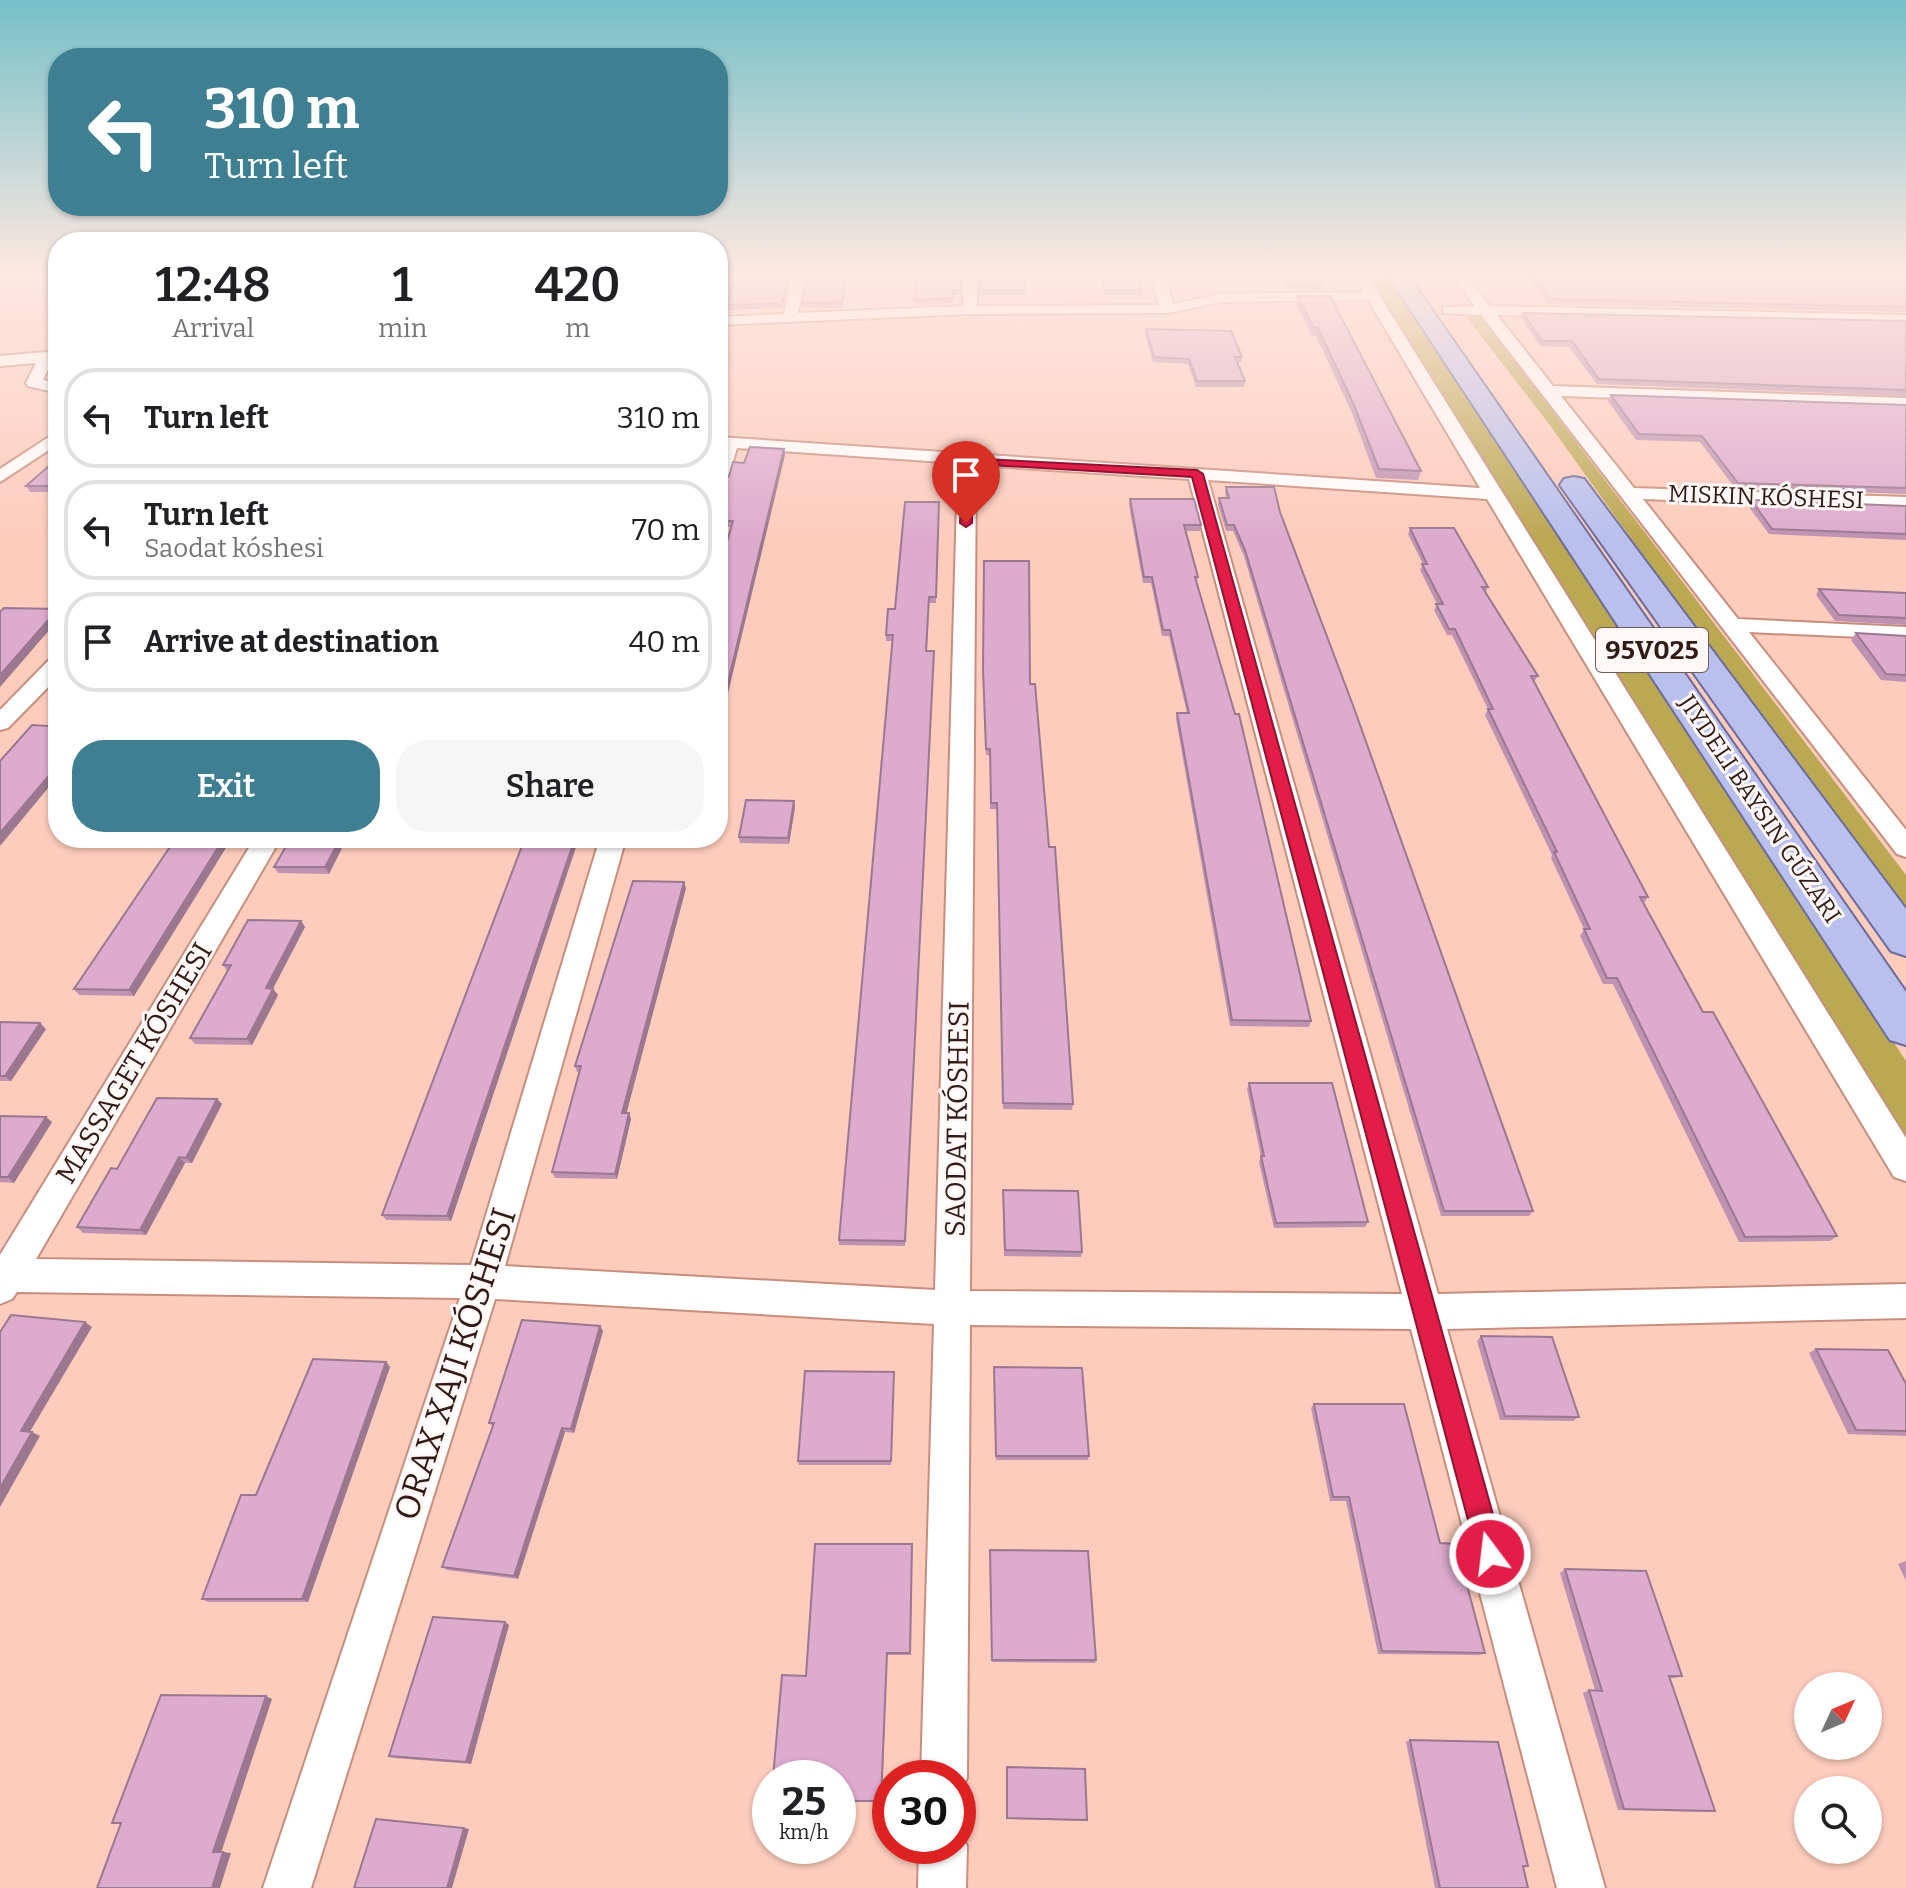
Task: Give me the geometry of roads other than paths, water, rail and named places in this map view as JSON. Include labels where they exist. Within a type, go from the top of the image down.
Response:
[{"type":"main road","name":"95V025","points":[[1457,362],[1906,1027]]},
{"type":"main road","name":"95V025","points":[[1486,362],[1906,940]]},
{"type":"street","points":[[1413,362],[1906,1167]]},
{"type":"street","points":[[1525,362],[1731,625],[1895,820],[1906,848]]},
{"type":"street","points":[[48,363],[34,383],[48,386]]},
{"type":"street","points":[[1547,391],[1906,403]]},
{"type":"street","points":[[728,442],[1493,494]]},
{"type":"street","points":[[0,477],[48,443]]},
{"type":"street","name":"SAODAT KÓSHESI","points":[[944,1760],[967,460]]},
{"type":"street","points":[[1197,474],[1581,1888]]},
{"type":"street","name":"MISKIN KÓSHESI","points":[[1627,493],[1906,503]]},
{"type":"street","points":[[1731,625],[1906,633]]},
{"type":"street","points":[[0,723],[48,674]]},
{"type":"street","name":"MASSAGET KÓSHESI","points":[[3,1279],[262,848]]},
{"type":"street","points":[[287,1888],[483,1282],[610,848]]},
{"type":"street","points":[[3,1279],[483,1282],[954,1308],[1424,1312],[1906,1301]]},
{"type":"street","points":[[942,1888],[943,1864]]}]
